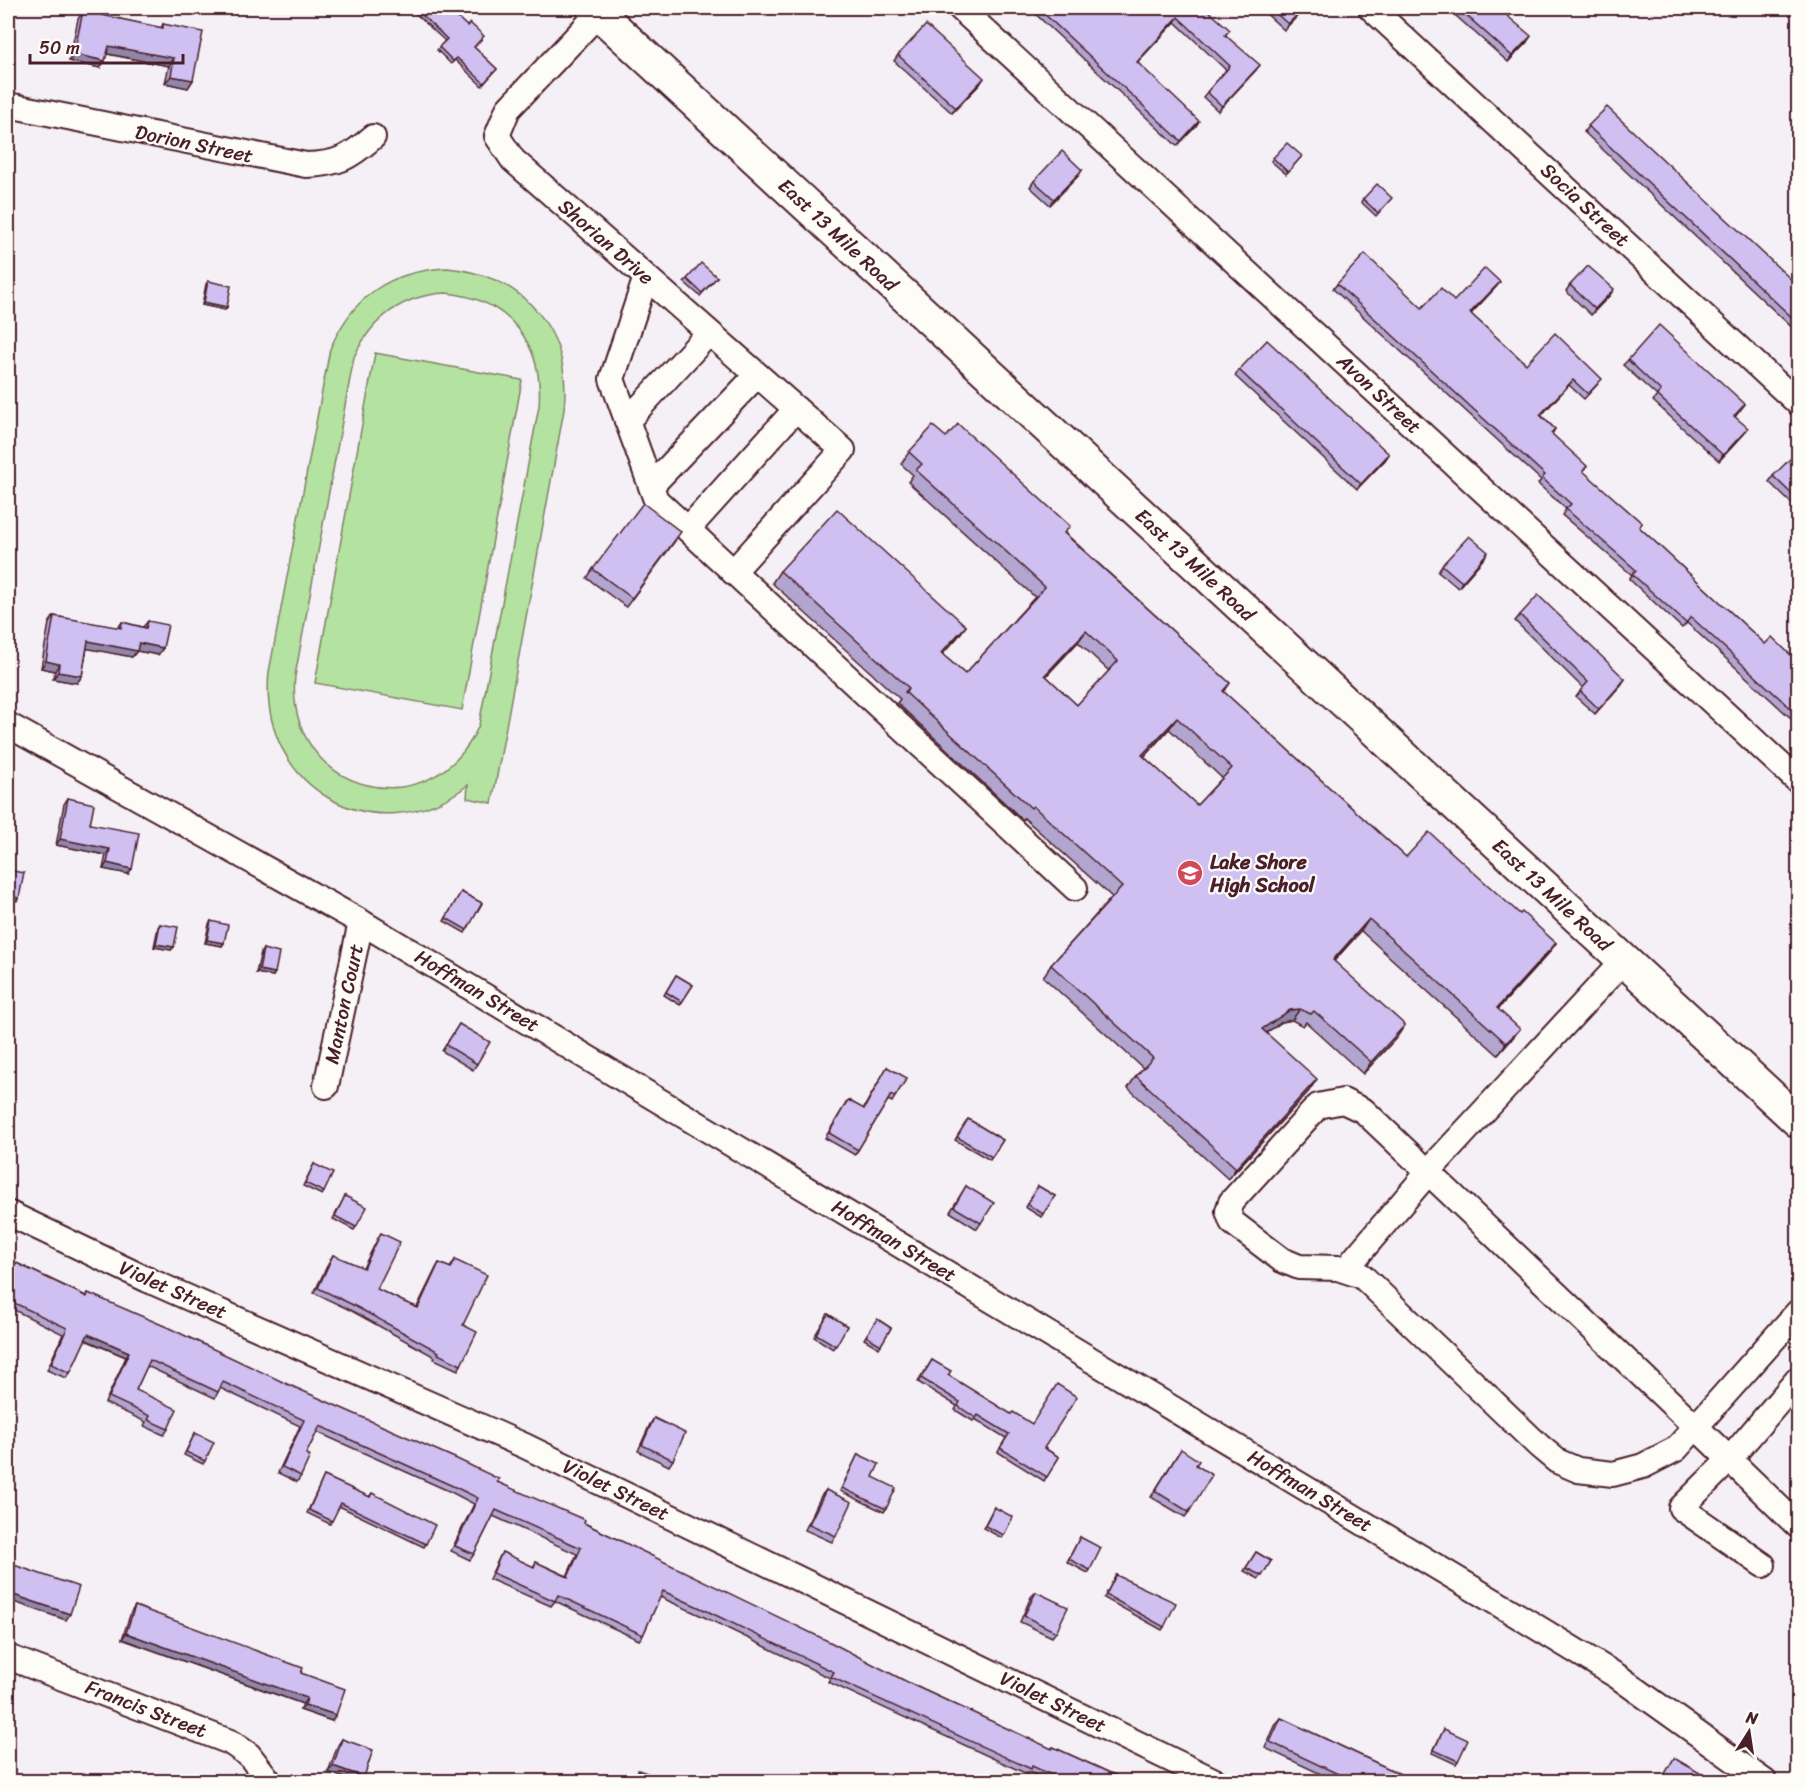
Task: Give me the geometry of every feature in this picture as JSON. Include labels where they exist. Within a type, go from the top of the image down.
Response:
[{"type":"main road","name":"East 13 Mile Road","points":[[596,10],[1798,1121]]},
{"type":"street","name":"Avon Street","points":[[960,8],[1798,781]]},
{"type":"street","name":"Socia Street","points":[[1371,8],[1798,403]]},
{"type":"street","name":"Shorian Drive","points":[[596,10],[508,109],[497,136],[513,160],[843,450],[733,572]]},
{"type":"street","name":"Dorion Street","points":[[8,105],[306,165],[330,164],[353,155],[373,137]]},
{"type":"street","points":[[646,277],[612,379],[656,500],[1076,888]]},
{"type":"street","points":[[627,421],[709,333]]},
{"type":"street","points":[[651,486],[757,375]]},
{"type":"street","points":[[688,529],[796,409]]},
{"type":"street","name":"Hoffman Street","points":[[8,724],[361,922],[1607,1670],[1697,1731],[1765,1782]]},
{"type":"street","name":"Manton Court","points":[[326,1086],[361,922]]},
{"type":"street","points":[[1345,1270],[1429,1172],[1623,961]]},
{"type":"street","points":[[1798,1312],[1695,1426],[1676,1449],[1643,1466],[1613,1474],[1578,1470],[1557,1461],[1362,1276],[1345,1270],[1299,1267],[1282,1260],[1232,1222],[1228,1211],[1231,1202],[1318,1106],[1343,1101],[1364,1111],[1429,1172],[1695,1426],[1712,1442],[1798,1526]]},
{"type":"street","name":"Violet Street","points":[[8,1213],[148,1280],[525,1446],[1217,1782]]},
{"type":"street","points":[[1763,1565],[1681,1508],[1729,1460],[1798,1379]]},
{"type":"street","name":"Francis Street","points":[[8,1657],[230,1742],[249,1755],[270,1782]]},
{"type":"green space","points":[[447,268],[475,273],[500,282],[521,296],[538,312],[551,332],[560,356],[565,382],[564,410],[492,803],[467,798],[468,785],[432,805],[396,813],[361,811],[329,798],[302,777],[282,748],[270,713],[269,672],[330,349],[350,314],[375,290],[407,274]],"holes":[[[446,293],[488,304],[518,329],[535,363],[539,384],[539,406],[479,725],[457,758],[429,779],[397,787],[365,784],[336,771],[312,748],[298,716],[295,676],[354,357],[361,343],[380,320],[403,304],[416,298]]]},
{"type":"green space","points":[[375,353],[522,380],[462,710],[315,683]]},
{"type":"building","points":[[447,8],[467,26],[470,23],[484,36],[474,47],[497,69],[484,83],[457,58],[453,61],[439,47],[447,39],[417,10]]},
{"type":"building","points":[[1038,8],[1077,8],[1084,14],[1090,8],[1145,8],[1150,12],[1154,8],[1205,8],[1230,30],[1225,35],[1260,65],[1222,106],[1207,92],[1230,66],[1178,17],[1137,62],[1199,121],[1181,141]]},
{"type":"building","points":[[1270,8],[1304,8],[1288,24]]},
{"type":"building","points":[[1458,8],[1498,8],[1531,36],[1512,56]]},
{"type":"building","points":[[83,11],[163,28],[163,24],[203,32],[193,80],[171,76],[174,58],[109,46],[105,61],[74,54]]},
{"type":"building","points":[[926,25],[984,78],[956,108],[898,55]]},
{"type":"building","points":[[1607,107],[1798,286],[1798,323],[1588,126]]},
{"type":"building","points":[[1287,143],[1302,156],[1288,172],[1273,158]]},
{"type":"building","points":[[1062,151],[1082,170],[1054,199],[1034,181]]},
{"type":"building","points":[[1377,184],[1392,198],[1378,213],[1363,199]]},
{"type":"building","points":[[1365,254],[1422,308],[1441,288],[1454,301],[1485,268],[1500,282],[1470,313],[1526,364],[1555,333],[1602,379],[1588,394],[1573,380],[1540,415],[1555,429],[1551,433],[1587,466],[1583,471],[1642,523],[1639,527],[1765,644],[1772,637],[1798,662],[1798,715],[1691,617],[1686,623],[1632,574],[1636,570],[1566,509],[1571,504],[1542,478],[1545,475],[1337,284]]},
{"type":"building","points":[[701,263],[717,277],[702,293],[687,279]]},
{"type":"building","points":[[1588,266],[1614,289],[1595,309],[1570,285]]},
{"type":"building","points":[[208,281],[231,286],[227,307],[204,302]]},
{"type":"building","points":[[1659,325],[1745,404],[1734,416],[1748,428],[1723,455],[1657,395],[1661,391],[1628,360]]},
{"type":"building","points":[[1267,340],[1389,454],[1361,484],[1239,370]]},
{"type":"building","points":[[958,424],[1070,526],[1064,533],[1230,683],[1223,691],[1406,857],[1429,832],[1520,914],[1522,912],[1556,943],[1497,1008],[1520,1029],[1506,1043],[1369,919],[1333,960],[1405,1025],[1371,1062],[1314,1011],[1311,1014],[1300,1009],[1290,1010],[1262,1029],[1317,1079],[1236,1168],[1136,1076],[1153,1058],[1051,965],[1122,887],[1033,806],[1031,808],[905,692],[909,688],[780,571],[837,509],[966,626],[941,653],[965,674],[1045,587],[916,470],[922,464],[909,452],[933,426],[946,437]],"holes":[[[1086,631],[1118,661],[1077,705],[1045,675]],[[1177,718],[1232,768],[1197,805],[1142,755]]]},
{"type":"building","points":[[1792,457],[1798,463],[1798,500],[1773,476]]},
{"type":"building","points":[[643,503],[681,532],[632,598],[593,569]]},
{"type":"building","points":[[1469,536],[1488,552],[1462,582],[1442,565]]},
{"type":"building","points":[[1538,595],[1625,679],[1599,709],[1580,691],[1588,682],[1520,615]]},
{"type":"building","points":[[54,616],[121,628],[122,622],[146,628],[148,621],[168,625],[163,648],[139,643],[137,651],[88,641],[82,676],[58,672],[59,664],[46,661]]},
{"type":"building","points":[[68,798],[94,804],[90,824],[139,833],[132,869],[107,863],[110,849],[60,839]]},
{"type":"building","points":[[8,870],[24,873],[19,898],[8,896]]},
{"type":"building","points":[[461,892],[482,903],[467,930],[446,918]]},
{"type":"building","points":[[211,921],[228,925],[224,943],[207,940]]},
{"type":"building","points":[[160,924],[178,927],[174,947],[156,944]]},
{"type":"building","points":[[263,949],[279,953],[275,973],[259,970]]},
{"type":"building","points":[[676,975],[693,985],[682,1002],[666,992]]},
{"type":"building","points":[[459,1024],[490,1042],[477,1064],[446,1045]]},
{"type":"building","points":[[887,1067],[907,1078],[895,1097],[891,1095],[858,1150],[829,1133],[848,1100],[864,1109]]},
{"type":"building","points":[[968,1119],[1003,1140],[992,1157],[957,1137]]},
{"type":"building","points":[[314,1164],[333,1173],[324,1192],[305,1183]]},
{"type":"building","points":[[966,1186],[994,1203],[981,1223],[954,1207]]},
{"type":"building","points":[[1038,1186],[1055,1196],[1043,1214],[1027,1204]]},
{"type":"building","points":[[345,1196],[367,1207],[356,1227],[335,1216]]},
{"type":"building","points":[[381,1233],[400,1242],[377,1289],[418,1308],[439,1263],[451,1268],[455,1260],[487,1275],[463,1325],[477,1332],[461,1365],[318,1288],[333,1255],[364,1268]]},
{"type":"building","points":[[8,1259],[87,1297],[88,1293],[169,1328],[287,1384],[457,1459],[499,1479],[497,1482],[585,1520],[584,1523],[832,1643],[915,1686],[1130,1782],[1062,1782],[1063,1780],[1032,1766],[1031,1769],[831,1677],[834,1672],[663,1591],[643,1635],[558,1595],[555,1601],[493,1573],[502,1552],[534,1567],[536,1562],[568,1577],[581,1548],[496,1510],[474,1554],[455,1546],[478,1498],[320,1426],[306,1454],[310,1456],[301,1476],[282,1467],[304,1420],[223,1382],[218,1392],[150,1360],[136,1390],[177,1409],[168,1429],[148,1420],[150,1416],[109,1397],[129,1352],[88,1334],[70,1373],[51,1364],[67,1328],[8,1300]]},
{"type":"building","points":[[828,1314],[847,1326],[836,1346],[816,1334]]},
{"type":"building","points":[[877,1319],[891,1328],[881,1345],[866,1336]]},
{"type":"building","points":[[932,1360],[951,1371],[948,1375],[1011,1414],[1013,1412],[1032,1424],[1057,1384],[1077,1397],[1044,1448],[1059,1457],[1047,1477],[1000,1448],[1009,1434],[978,1415],[976,1418],[958,1406],[960,1402],[921,1378]]},
{"type":"building","points":[[654,1418],[685,1433],[673,1460],[642,1445]]},
{"type":"building","points":[[195,1433],[214,1442],[205,1461],[186,1452]]},
{"type":"building","points":[[1181,1449],[1199,1461],[1196,1465],[1212,1475],[1189,1512],[1155,1491]]},
{"type":"building","points":[[858,1454],[879,1464],[873,1477],[896,1488],[886,1509],[842,1488]]},
{"type":"building","points":[[324,1476],[370,1497],[372,1493],[435,1525],[426,1544],[341,1503],[332,1521],[309,1510]]},
{"type":"building","points":[[826,1490],[852,1502],[836,1536],[809,1524]]},
{"type":"building","points":[[994,1507],[1013,1517],[1004,1535],[985,1526]]},
{"type":"building","points":[[1080,1537],[1101,1548],[1090,1570],[1069,1559]]},
{"type":"building","points":[[1256,1552],[1271,1561],[1262,1576],[1246,1568]]},
{"type":"building","points":[[8,1563],[79,1587],[70,1614],[8,1593]]},
{"type":"building","points":[[1116,1575],[1176,1603],[1164,1627],[1106,1595]]},
{"type":"building","points":[[1036,1592],[1068,1607],[1056,1632],[1024,1616]]},
{"type":"building","points":[[135,1606],[303,1668],[301,1673],[345,1689],[336,1715],[305,1705],[307,1698],[126,1633]]},
{"type":"building","points":[[1281,1718],[1417,1782],[1355,1782],[1270,1742]]},
{"type":"building","points":[[1444,1729],[1468,1740],[1458,1761],[1434,1750]]},
{"type":"building","points":[[342,1739],[373,1750],[364,1777],[333,1766]]},
{"type":"building","points":[[1674,1758],[1715,1782],[1660,1782]]},
{"type":"building","points":[[638,1770],[662,1778],[661,1782],[634,1782]]},
{"type":"place","name":"Lake Shore High School","points":[[1190,873]]}]
